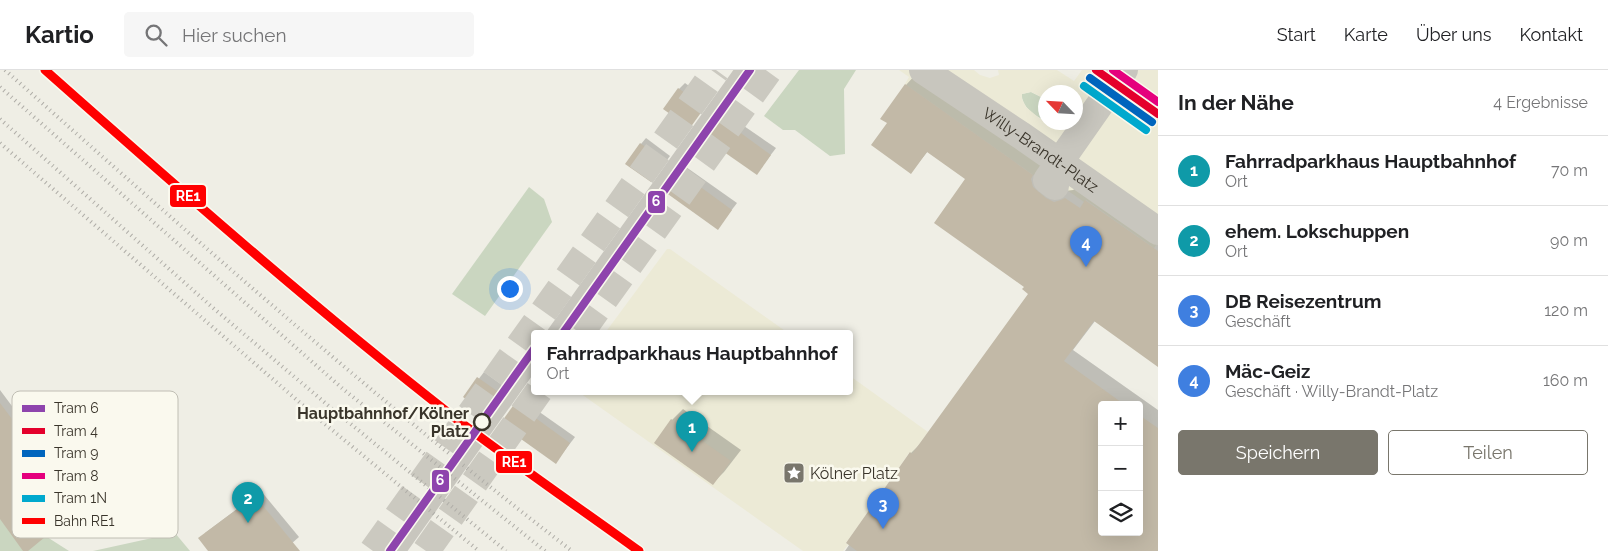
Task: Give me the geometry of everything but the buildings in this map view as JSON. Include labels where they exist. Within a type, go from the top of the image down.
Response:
[{"type":"street","name":"Willy-Brandt-Platz","points":[[923,70],[1057,174],[1158,231]]},
{"type":"street","points":[[1057,174],[1124,70]]},
{"type":"lane","points":[[556,330],[742,70]]},
{"type":"lane","points":[[399,551],[531,365]]},
{"type":"green space","points":[[799,70],[856,70],[844,89],[845,154],[830,156],[795,130],[783,130],[764,116]]},
{"type":"green space","points":[[1031,92],[1038,96],[1038,116],[1026,107],[1022,94]]},
{"type":"green space","points":[[529,187],[544,199],[552,222],[485,316],[452,294]]},
{"type":"green space","points":[[0,507],[12,515],[12,538],[49,538],[69,551],[0,551]]},
{"type":"green space","points":[[178,537],[190,551],[93,551],[152,538]]},
{"type":"shaded area","points":[[899,70],[974,70],[980,75],[990,78],[999,75],[998,70],[1057,70],[1074,81],[1082,70],[1158,70],[1158,242],[1154,248],[1086,200],[1084,202],[1057,183],[1053,189],[905,84],[909,77]]},
{"type":"shaded area","points":[[667,249],[670,249],[784,330],[607,330]]},
{"type":"shaded area","name":"Kölner Platz","points":[[853,378],[928,432],[912,454],[909,453],[846,543],[848,545],[843,551],[803,551],[583,395],[853,395]]},
{"type":"tunnel","points":[[373,551],[716,70]]},
{"type":"tunnel","points":[[582,330],[769,70]]},
{"type":"tunnel","points":[[426,551],[536,395]]},
{"type":"railway","points":[[5,70],[284,316],[499,494],[572,551]]},
{"type":"railway","points":[[0,87],[343,389],[545,551]]},
{"type":"railway","points":[[0,119],[212,307],[330,407],[506,551]]},
{"type":"railway","points":[[0,143],[320,420],[479,551]]},
{"type":"tram line","name":"6","points":[[565,330],[750,70]]},
{"type":"tram line","name":"4","points":[[1096,70],[1158,114]]},
{"type":"tram line","name":"8","points":[[1113,70],[1158,102]]},
{"type":"tram line","name":"9","points":[[1090,78],[1152,122]]},
{"type":"tram line","name":"1N","points":[[1084,86],[1146,130]]},
{"type":"tram line","name":"6","points":[[390,551],[531,353]]},
{"type":"rail line","name":"RE1","points":[[45,70],[247,247],[350,334],[500,452],[639,551]]},
{"type":"place","name":"Mäc-Geiz","points":[[1086,267]]},
{"type":"place","name":"Hauptbahnhof/Kölner Platz","points":[[482,422]]},
{"type":"place","name":"Fahrradparkhaus Hauptbahnhof","points":[[692,452]]},
{"type":"place","name":"Kölner Platz","points":[[794,473]]},
{"type":"place","name":"ehem. Lokschuppen","points":[[248,523]]},
{"type":"place","name":"DB Reisezentrum","points":[[883,529]]}]
